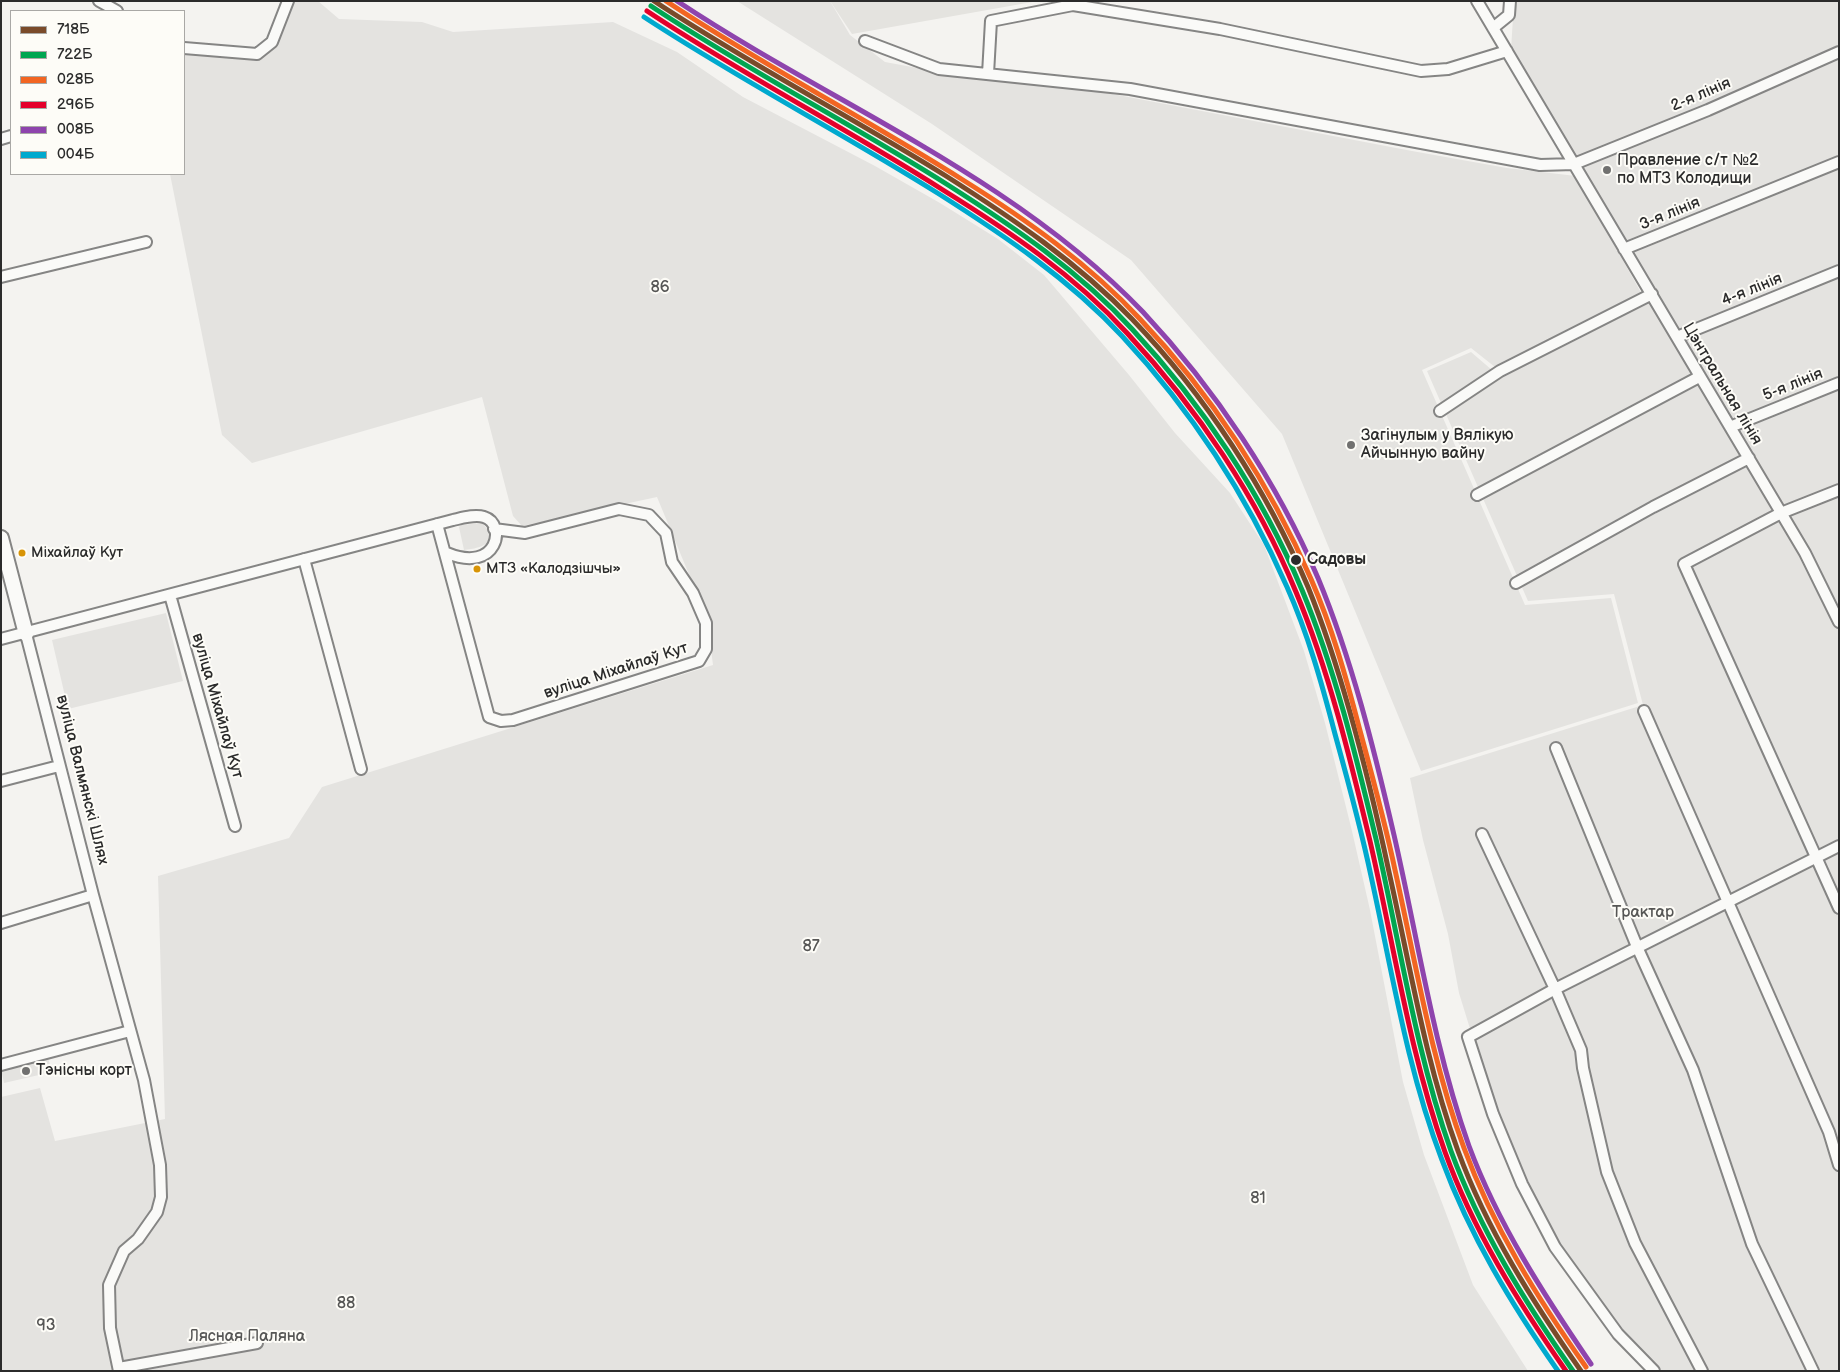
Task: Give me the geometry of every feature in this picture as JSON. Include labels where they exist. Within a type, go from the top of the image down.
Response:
[{"type":"street","points":[[99,1],[115,10]]},
{"type":"street","points":[[185,48],[256,54],[272,42],[288,1]]},
{"type":"street","name":"Цэнтральная лінія","points":[[1477,1],[1835,605],[1839,622]]},
{"type":"street","points":[[1493,28],[1509,15],[1510,1]]},
{"type":"street","points":[[988,74],[991,21],[1073,5],[1220,30],[1421,71],[1448,69],[1507,51]]},
{"type":"street","points":[[865,41],[939,70],[1130,89],[1231,110],[1540,165],[1574,164]]},
{"type":"street","name":"2-я лінія","points":[[1574,164],[1708,110],[1839,52]]},
{"type":"street","name":"3-я лінія","points":[[1624,249],[1839,162]]},
{"type":"street","points":[[1,277],[146,242]]},
{"type":"street","name":"4-я лінія","points":[[1677,337],[1839,271]]},
{"type":"street","points":[[1440,411],[1500,372],[1652,294]]},
{"type":"street","points":[[1477,495],[1699,378]]},
{"type":"street","name":"5-я лінія","points":[[1730,427],[1839,383]]},
{"type":"street","points":[[1516,583],[1653,507],[1748,458]]},
{"type":"street","points":[[1839,490],[1781,513],[1684,564],[1839,908]]},
{"type":"street","name":"вуліца Міхайлаў Кут","points":[[1,639],[26,634],[437,524],[478,516],[485,517],[491,521],[494,529],[525,533],[620,509],[649,515],[666,533],[672,562],[693,593],[706,623],[706,649],[700,661],[513,720],[501,721],[489,717],[469,648],[447,553]]},
{"type":"street","points":[[437,524],[447,553],[463,559],[480,558],[494,546],[494,529]]},
{"type":"street","name":"вуліца Валмянскі Шлях","points":[[1,538],[93,896],[144,1080],[157,1143],[161,1197],[157,1212],[138,1239],[124,1251],[109,1285],[110,1328],[119,1369]]},
{"type":"street","points":[[304,559],[361,769]]},
{"type":"street","name":"вуліца Міхайлаў Кут","points":[[170,595],[235,826]]},
{"type":"street","points":[[1644,711],[1829,1132],[1839,1165]]},
{"type":"street","points":[[1556,748],[1638,949],[1693,1070],[1752,1244],[1813,1371]]},
{"type":"street","points":[[1,781],[59,766]]},
{"type":"street","points":[[1482,834],[1555,989],[1581,1050],[1583,1068],[1607,1172],[1635,1243],[1702,1371]]},
{"type":"street","points":[[1654,1371],[1618,1334],[1555,1247],[1522,1184],[1493,1114],[1468,1037],[1555,989],[1638,949],[1839,846]]},
{"type":"street","points":[[1,922],[93,896]]},
{"type":"street","points":[[1,1065],[130,1031]]},
{"type":"street","points":[[119,1369],[257,1342]]},
{"type":"shaded area","points":[[830,1],[1038,1],[852,34]]},
{"type":"green space","points":[[290,1],[318,1],[339,19],[422,22],[453,32],[613,22],[677,52],[743,97],[875,166],[940,203],[998,239],[1044,275],[1129,375],[1175,433],[1230,493],[1264,545],[1304,651],[1325,723],[1370,910],[1403,1082],[1424,1155],[1473,1285],[1528,1371],[1,1371],[1,1097],[40,1088],[55,1141],[165,1119],[158,876],[289,838],[322,787],[713,665],[707,618],[657,497],[522,526],[513,516],[482,397],[252,463],[222,435],[170,175],[185,175],[185,52],[256,60],[275,45]]},
{"type":"green space","points":[[737,1],[830,1],[850,35],[885,62],[977,79],[1081,88],[1507,168],[1576,176],[1644,298],[1500,371],[1471,348],[1422,370],[1525,605],[1611,598],[1638,703],[1421,771],[1282,434],[1131,260],[932,124]]},
{"type":"green space","name":"Трактар","points":[[1514,1],[1839,1],[1839,1371],[1659,1371],[1621,1332],[1558,1245],[1525,1183],[1496,1113],[1459,993],[1448,934],[1423,840],[1410,778],[1643,705],[1614,594],[1528,601],[1427,371],[1471,352],[1499,376],[1657,295],[1511,50]]},
{"type":"green space","points":[[482,523],[490,535],[490,539],[483,546],[464,550],[459,527],[461,525]]},
{"type":"green space","points":[[166,613],[183,681],[68,709],[52,640]]},
{"type":"green space","name":"Тэнісны корт","points":[[48,1058],[52,1072],[4,1083],[1,1069]]},
{"type":"transit line","name":"718Б","points":[[654,1],[726,46],[946,176],[1043,242],[1111,298],[1132,319],[1185,379],[1232,445],[1254,480],[1292,551],[1308,587],[1333,656],[1355,728],[1373,800],[1427,1048],[1446,1117],[1458,1151],[1483,1209],[1512,1265],[1581,1371]]},
{"type":"transit line","name":"028Б","points":[[666,1],[702,25],[963,180],[1034,227],[1100,280],[1140,319],[1191,378],[1237,441],[1258,475],[1295,544],[1319,597],[1338,652],[1387,834],[1433,1046],[1452,1114],[1464,1148],[1489,1206],[1518,1262],[1586,1367]]},
{"type":"transit line","name":"008Б","points":[[677,1],[736,38],[919,144],[979,181],[1037,221],[1092,264],[1143,312],[1195,373],[1242,438],[1264,472],[1302,542],[1330,609],[1352,673],[1394,835],[1445,1069],[1469,1146],[1494,1203],[1523,1258],[1591,1364]]},
{"type":"transit line","name":"722Б","points":[[651,6],[687,30],[948,185],[1045,251],[1112,308],[1158,358],[1206,419],[1249,485],[1286,554],[1325,651],[1335,682],[1376,839],[1427,1074],[1451,1151],[1476,1209],[1505,1265],[1573,1371]]},
{"type":"transit line","name":"296Б","points":[[647,11],[683,35],[906,167],[992,221],[1040,255],[1085,292],[1127,333],[1177,392],[1223,455],[1244,488],[1280,557],[1308,622],[1329,684],[1370,841],[1421,1075],[1445,1152],[1469,1209],[1498,1265],[1566,1371]]},
{"type":"transit line","name":"004Б","points":[[644,17],[717,63],[939,194],[1035,259],[1102,315],[1122,336],[1171,393],[1215,455],[1254,520],[1271,553],[1295,605],[1314,659],[1363,840],[1401,1020],[1419,1091],[1442,1160],[1465,1216],[1493,1269],[1524,1321],[1558,1371]]},
{"type":"place","name":"Правление с/т №2 по МТЗ Колодищи","points":[[1607,170]]},
{"type":"place","name":"Загінулым у Вялікую Айчынную вайну","points":[[1351,445]]},
{"type":"place","name":"Міхайлаў Кут","points":[[22,553]]},
{"type":"place","name":"Садовы","points":[[1296,560]]},
{"type":"place","name":"МТЗ «Калодзішчы»","points":[[477,569]]},
{"type":"place","name":"Тэнісны корт","points":[[26,1071]]},
{"type":"park label","name":"86","points":[[660,288]]},
{"type":"park label","name":"87","points":[[811,947]]},
{"type":"park label","name":"81","points":[[1258,1199]]},
{"type":"park label","name":"88","points":[[346,1304]]},
{"type":"park label","name":"93","points":[[46,1326]]},
{"type":"park label","name":"Лясная Паляна","points":[[247,1337]]}]
